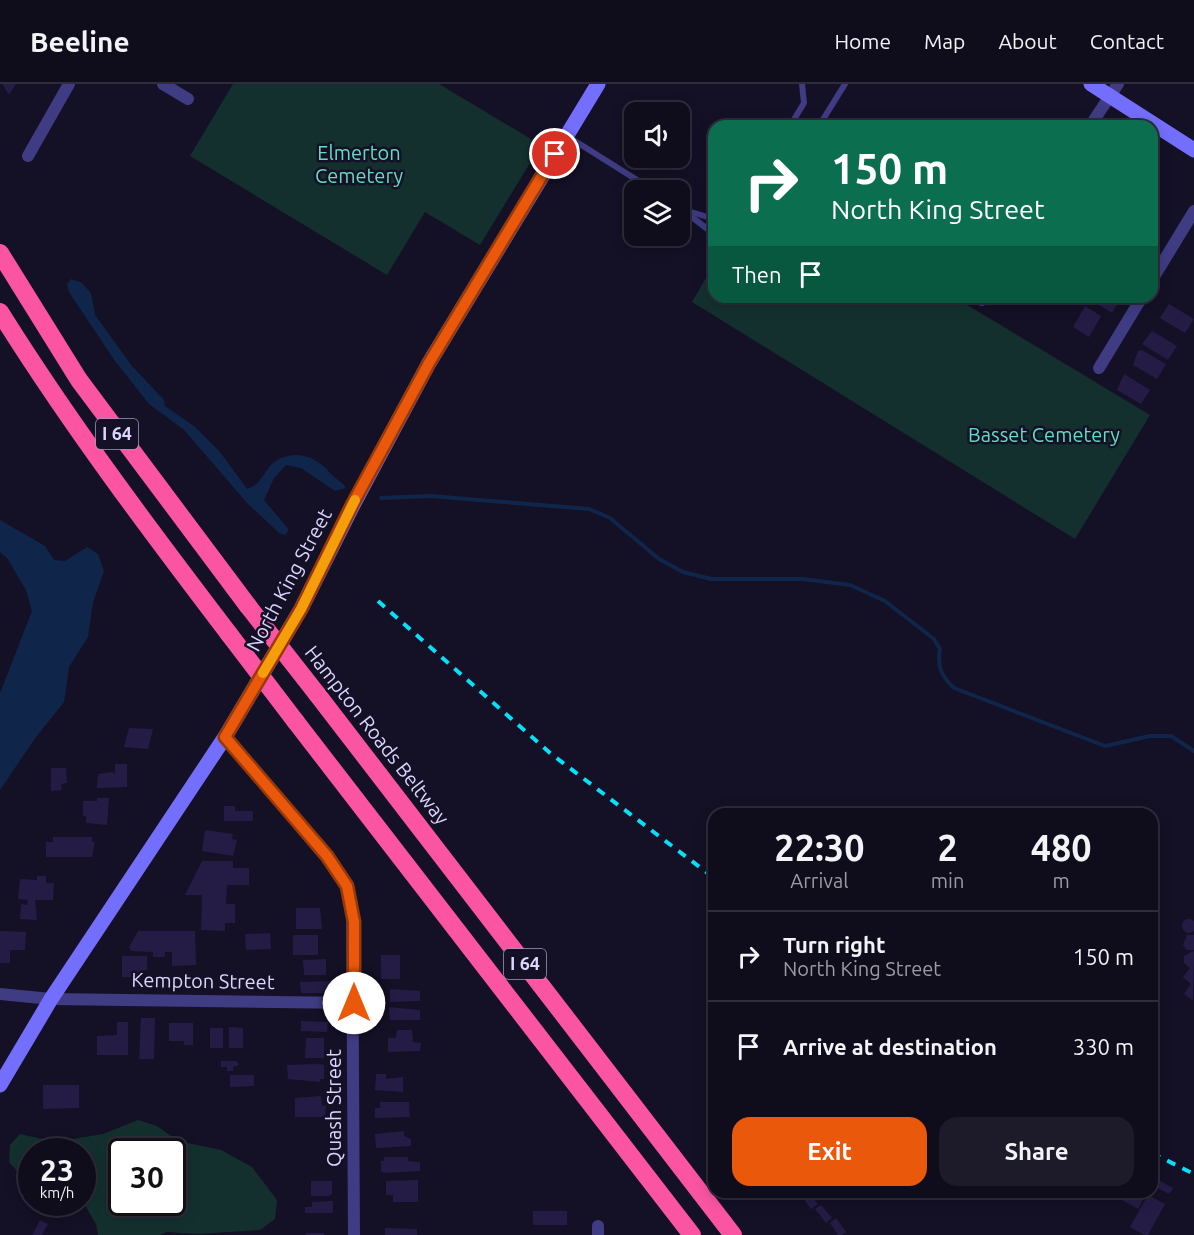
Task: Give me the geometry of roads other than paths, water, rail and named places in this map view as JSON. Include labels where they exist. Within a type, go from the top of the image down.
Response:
[{"type":"highway","name":"Hampton Roads Beltway","points":[[0,253],[99,408],[733,1235]]},
{"type":"highway","name":"I 64","points":[[0,312],[50,393],[96,458],[296,722],[692,1235]]},
{"type":"main road","name":"North King Street","points":[[0,1084],[51,999],[225,737],[301,609],[352,505],[429,363],[598,84]]},
{"type":"main road","points":[[1091,84],[1113,90],[1154,120]]},
{"type":"main road","points":[[1158,123],[1194,150]]},
{"type":"street","points":[[28,156],[69,84]]},
{"type":"street","points":[[164,84],[188,99]]},
{"type":"street","points":[[1094,120],[1113,90]]},
{"type":"street","points":[[1158,270],[1194,211]]},
{"type":"street","points":[[1099,368],[1138,303]]},
{"type":"street","name":"Quash Street","points":[[225,737],[327,856],[347,886],[354,922],[354,1235]]},
{"type":"street","name":"Kempton Street","points":[[0,994],[51,999],[354,1003]]},
{"type":"lane","points":[[794,120],[804,103],[802,84]]},
{"type":"lane","points":[[823,120],[845,84]]},
{"type":"lane","points":[[566,135],[637,180]]},
{"type":"lane","points":[[690,212],[708,217]]},
{"type":"lane","points":[[690,216],[708,229]]},
{"type":"water","points":[[71,279],[82,283],[91,293],[95,315],[132,366],[164,400],[165,406],[194,426],[220,452],[247,489],[258,482],[279,459],[295,455],[318,462],[346,488],[335,491],[301,468],[286,465],[274,478],[264,500],[289,530],[285,535],[279,533],[248,504],[184,430],[149,404],[115,361],[69,292],[67,284]]},
{"type":"water","points":[[0,520],[45,546],[54,560],[65,561],[87,547],[98,554],[104,571],[93,602],[88,637],[69,667],[64,702],[36,737],[0,790],[0,693],[32,611],[26,590],[7,558],[0,552]]},
{"type":"waterway","points":[[381,498],[430,496],[589,509],[610,518],[659,559],[683,572],[711,579],[803,579],[850,585],[885,601],[934,639],[940,649],[941,670],[954,688],[1105,746],[1150,736],[1171,736],[1194,751]]},
{"type":"railway","points":[[378,601],[550,753],[708,873]]},
{"type":"railway","points":[[1158,1156],[1194,1174]]},
{"type":"park label","name":"Elmerton Cemetery","points":[[359,164]]},
{"type":"park label","name":"Basset Cemetery","points":[[1044,435]]}]
